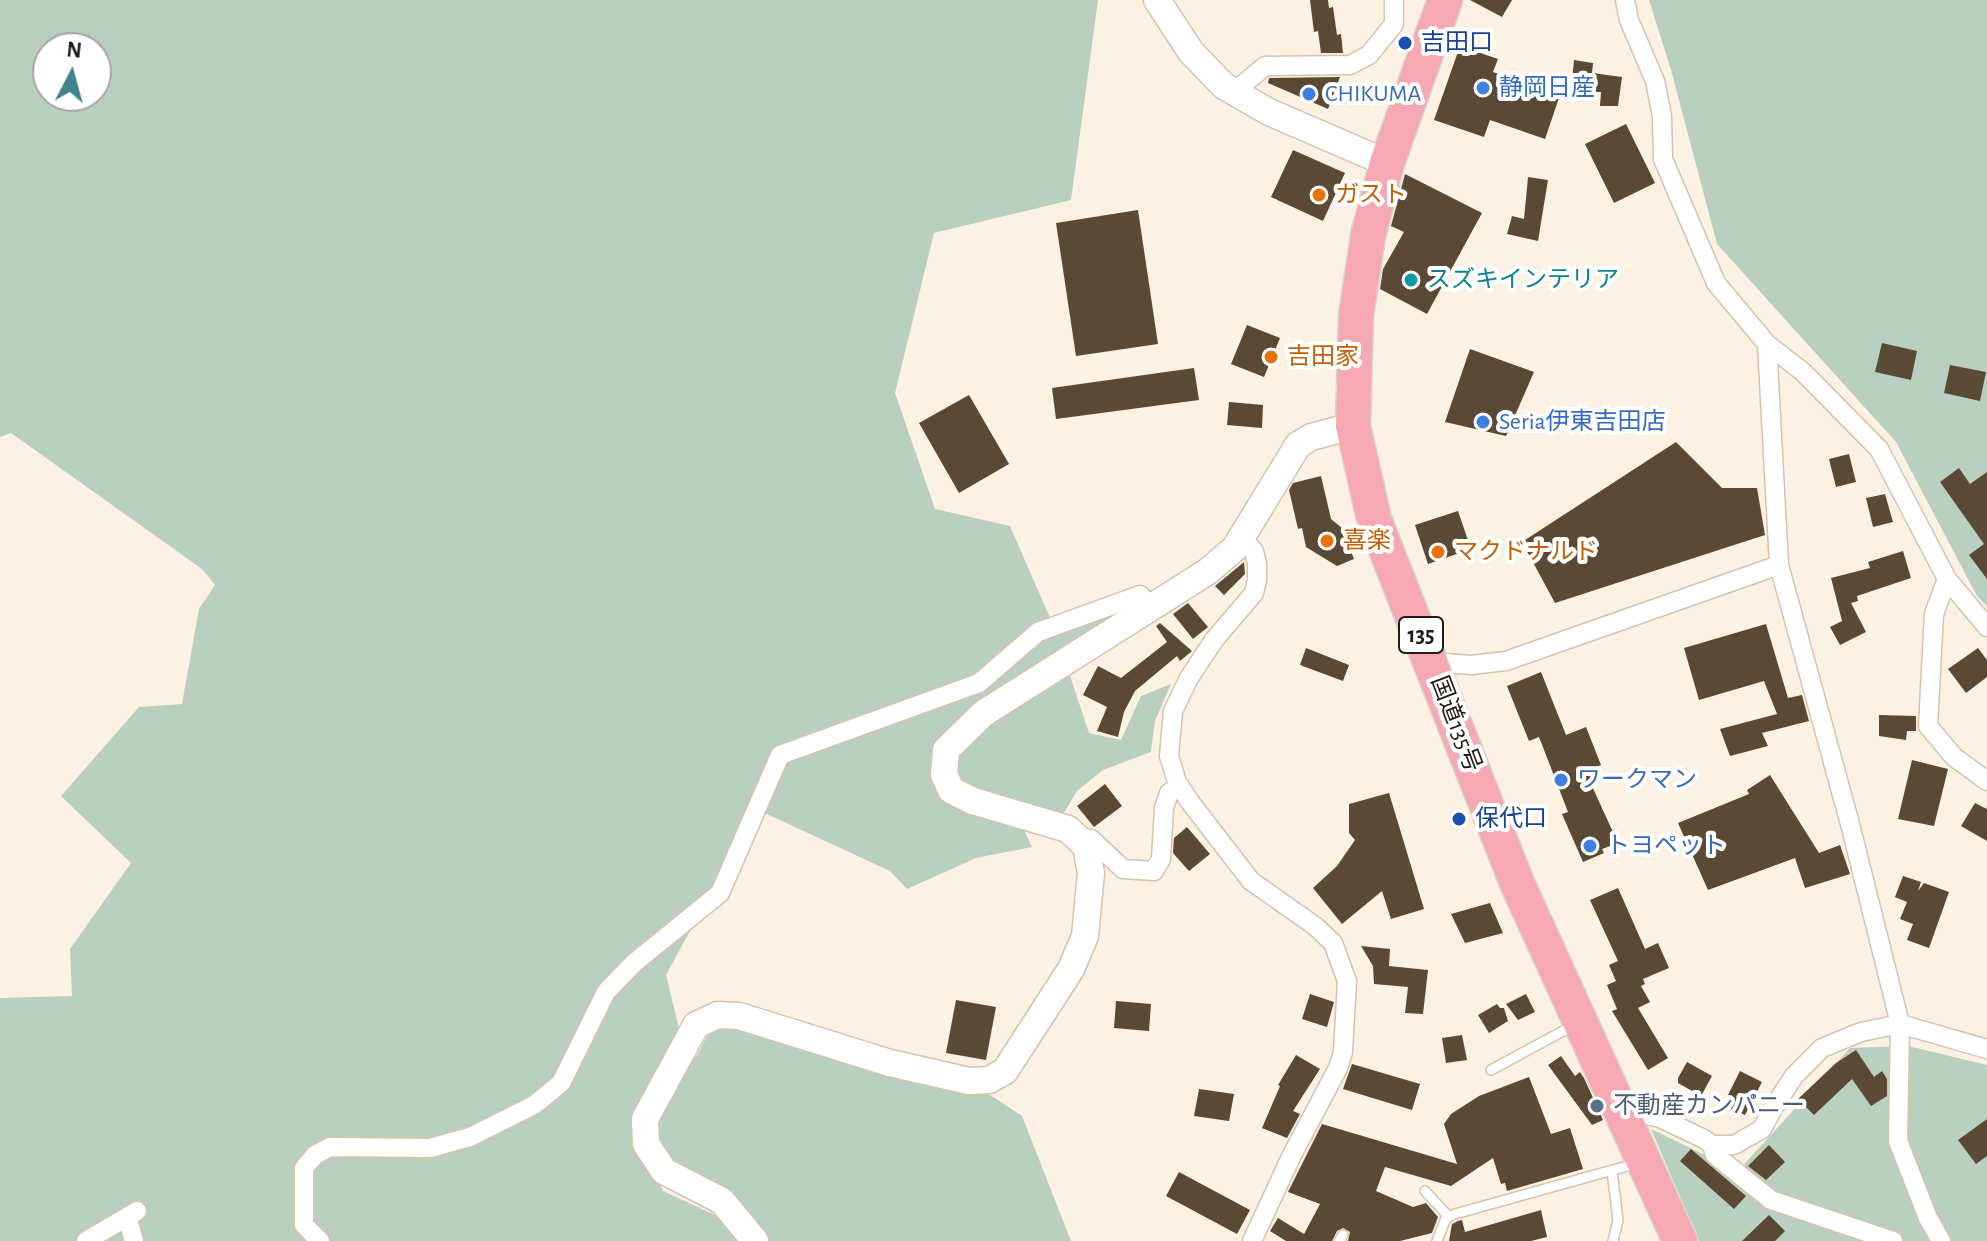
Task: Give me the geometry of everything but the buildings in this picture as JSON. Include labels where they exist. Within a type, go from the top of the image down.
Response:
[{"type":"highway","name":"国道135号","points":[[1445,0],[1387,163],[1368,236],[1356,316],[1353,426],[1374,519],[1517,883],[1680,1241]]},
{"type":"street","points":[[1157,0],[1191,52],[1224,86],[1269,112],[1387,163]]},
{"type":"street","points":[[1234,92],[1265,66],[1350,65],[1369,55],[1394,24],[1394,0]]},
{"type":"street","points":[[1625,0],[1629,20],[1655,81],[1662,116],[1663,159],[1716,283],[1767,344],[1803,372],[1879,449],[1947,579],[1987,627]]},
{"type":"street","points":[[1767,344],[1779,565],[1850,824],[1900,1024],[1898,1141],[1928,1218],[1941,1241]]},
{"type":"street","points":[[755,1241],[722,1201],[664,1171],[646,1144],[645,1119],[696,1025],[718,1015],[739,1016],[890,1063],[969,1081],[989,1080],[1005,1071],[1071,969],[1085,936],[1091,873],[1086,846],[1068,829],[973,801],[951,790],[944,774],[946,750],[984,713],[1207,572],[1235,548],[1298,445],[1311,437],[1353,426]]},
{"type":"street","points":[[1242,538],[1254,551],[1257,580],[1254,593],[1214,640],[1189,678],[1173,711],[1169,756],[1180,786],[1251,881],[1315,926],[1333,943],[1347,981],[1343,1052],[1338,1068],[1292,1155],[1252,1241]]},
{"type":"street","points":[[1432,662],[1471,665],[1506,661],[1779,565]]},
{"type":"street","points":[[1947,579],[1934,614],[1928,726],[1954,757],[1987,781]]},
{"type":"street","points":[[320,1241],[304,1225],[304,1168],[315,1155],[330,1147],[430,1148],[470,1137],[534,1105],[561,1083],[606,992],[634,963],[720,893],[780,755],[979,683],[1038,632],[1140,595],[1152,607]]},
{"type":"street","points":[[1076,837],[1091,839],[1123,869],[1154,871],[1161,859],[1164,808],[1169,793],[1180,786]]},
{"type":"street","points":[[1712,1145],[1734,1145],[1762,1129],[1794,1076],[1822,1048],[1861,1032],[1900,1024],[1987,1049]]},
{"type":"street","points":[[1621,1109],[1660,1118],[1704,1139],[1712,1145],[1715,1155],[1771,1200],[1893,1241]]},
{"type":"street","points":[[86,1241],[132,1214],[134,1241]]},
{"type":"lane","points":[[1491,1070],[1581,1021]]},
{"type":"lane","points":[[1437,1241],[1449,1217],[1644,1161]]},
{"type":"lane","points":[[1612,1171],[1618,1220],[1616,1240]]},
{"type":"lane","points":[[1425,1191],[1449,1217]]},
{"type":"green space","points":[[0,0],[1098,0],[1071,200],[934,233],[895,393],[935,509],[1010,526],[1053,625],[1100,610],[1121,613],[1062,652],[1089,733],[1121,740],[1141,696],[1171,684],[1155,721],[1151,752],[1103,770],[1077,791],[1062,816],[1022,825],[1032,847],[976,858],[907,889],[890,871],[756,809],[666,975],[683,1045],[671,1068],[696,1057],[718,1015],[969,1081],[1022,1116],[1071,1241],[757,1241],[722,1201],[637,1132],[663,1191],[745,1229],[747,1241],[0,1241],[0,998],[72,996],[70,949],[131,863],[61,796],[139,707],[182,704],[199,609],[215,585],[202,569],[11,433],[0,437]]},
{"type":"green space","points":[[1649,0],[1987,0],[1987,606],[1977,596],[1896,442],[1717,244],[1671,70]]},
{"type":"green space","points":[[1908,1046],[1987,1065],[1987,1241],[1699,1241],[1651,1129],[1738,1171],[1850,1048]]},
{"type":"place","name":"吉田口","points":[[1405,43]]},
{"type":"place","name":"静岡日産","points":[[1483,88]]},
{"type":"place","name":"CHIKUMA","points":[[1309,94]]},
{"type":"place","name":"ガスト","points":[[1319,195]]},
{"type":"place","name":"スズキインテリア","points":[[1411,280]]},
{"type":"place","name":"吉田家","points":[[1271,357]]},
{"type":"place","name":"Seria伊東吉田店","points":[[1483,422]]},
{"type":"place","name":"喜楽","points":[[1327,541]]},
{"type":"place","name":"マクドナルド","points":[[1438,552]]},
{"type":"place","name":"ワークマン","points":[[1561,780]]},
{"type":"place","name":"保代口","points":[[1459,819]]},
{"type":"place","name":"トヨペット","points":[[1590,846]]},
{"type":"place","name":"不動産カンパニー","points":[[1597,1106]]}]
